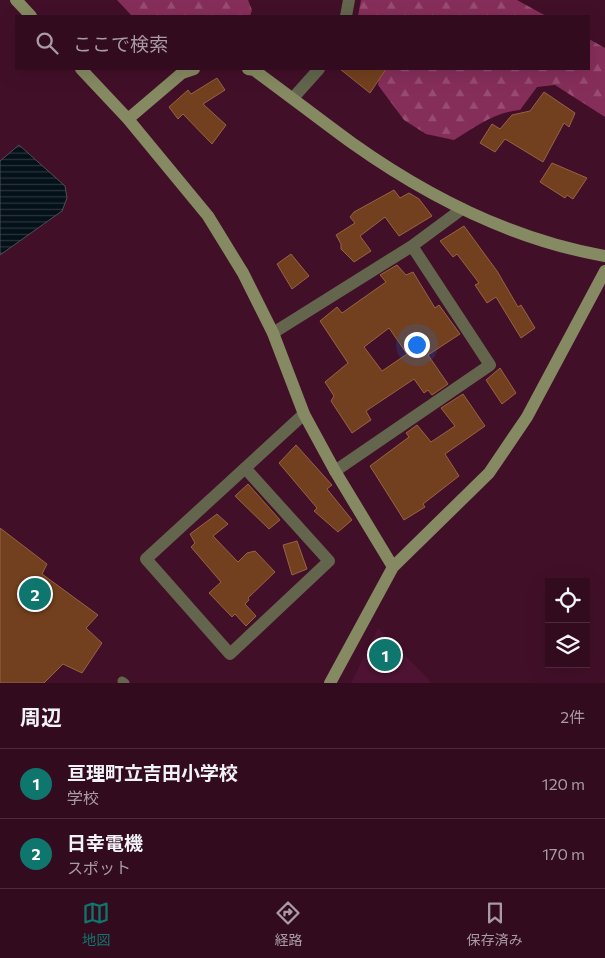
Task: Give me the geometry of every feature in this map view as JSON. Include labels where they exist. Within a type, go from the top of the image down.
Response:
[{"type":"street","points":[[16,0],[30,15]]},
{"type":"street","points":[[82,70],[128,118],[208,216],[243,273],[273,334],[304,414],[335,471],[393,567]]},
{"type":"street","points":[[128,118],[182,73],[191,70]]},
{"type":"street","points":[[254,70],[353,144],[462,209],[535,239],[581,252],[605,256]]},
{"type":"street","points":[[292,98],[318,70]]},
{"type":"street","points":[[273,334],[412,246],[462,209]]},
{"type":"street","points":[[335,471],[490,365],[412,246]]},
{"type":"street","points":[[330,683],[393,567],[488,473],[527,417],[605,271]]},
{"type":"street","points":[[245,468],[329,561],[230,654],[146,559],[245,468],[304,414]]},
{"type":"shaded area","points":[[19,145],[65,186],[67,198],[62,211],[0,255],[0,161]]},
{"type":"shaded area","points":[[378,628],[432,683],[351,683]]},
{"type":"green space","points":[[117,0],[248,0],[252,10],[250,15],[131,15]]},
{"type":"green space","points":[[361,0],[517,0],[544,15],[358,15]]},
{"type":"green space","points":[[590,40],[605,48],[605,117],[555,85],[537,87],[520,110],[494,117],[454,140],[426,134],[404,120],[378,85],[380,70],[590,70]]},
{"type":"building","points":[[341,70],[385,70],[370,93]]},
{"type":"building","points":[[217,78],[225,90],[203,104],[226,125],[212,144],[183,114],[178,119],[169,107],[188,90],[191,94]]},
{"type":"building","points":[[544,92],[575,113],[569,127],[564,123],[543,162],[505,139],[495,152],[480,143],[492,124],[500,129],[512,115],[530,111]]},
{"type":"building","points":[[552,163],[587,178],[573,199],[567,195],[565,198],[540,182]]},
{"type":"building","points":[[394,190],[400,198],[409,193],[419,199],[432,216],[399,236],[385,217],[360,236],[371,251],[354,262],[341,249],[341,244],[336,235],[355,223],[350,217],[354,212]]},
{"type":"building","points":[[464,226],[497,271],[518,307],[521,305],[535,328],[521,338],[496,297],[487,303],[475,285],[479,283],[457,254],[453,257],[440,241]]},
{"type":"building","points":[[291,254],[309,276],[292,289],[277,264]]},
{"type":"building","points":[[397,265],[406,275],[413,272],[435,308],[439,305],[460,334],[428,355],[448,384],[432,395],[428,390],[424,393],[414,379],[366,411],[371,420],[352,433],[331,401],[334,396],[325,382],[348,363],[320,321],[337,307],[342,313],[386,282],[380,275]],"holes":[[[389,328],[407,354],[382,371],[364,347]]]},
{"type":"building","points":[[500,368],[516,393],[502,404],[486,380]]},
{"type":"building","points":[[463,394],[485,426],[445,454],[459,476],[423,504],[425,507],[404,520],[370,466],[409,437],[406,433],[417,425],[431,442],[455,426],[441,408]]},
{"type":"building","points":[[296,445],[332,485],[327,489],[352,520],[338,532],[314,511],[317,508],[279,463]]},
{"type":"building","points":[[248,484],[280,520],[269,529],[235,496]]},
{"type":"building","points":[[217,514],[228,524],[213,536],[238,562],[247,553],[255,551],[275,572],[248,598],[249,600],[245,604],[256,616],[246,626],[235,614],[232,617],[209,593],[221,582],[191,547],[195,543],[190,534]]},
{"type":"building","points":[[0,528],[47,564],[42,574],[98,615],[86,628],[102,643],[82,673],[63,664],[44,683],[0,683]]},
{"type":"building","points":[[297,541],[307,569],[292,575],[283,545]]},
{"type":"place","name":"日幸電機","points":[[35,594]]},
{"type":"place","name":"亘理町立吉田小学校","points":[[385,655]]}]
